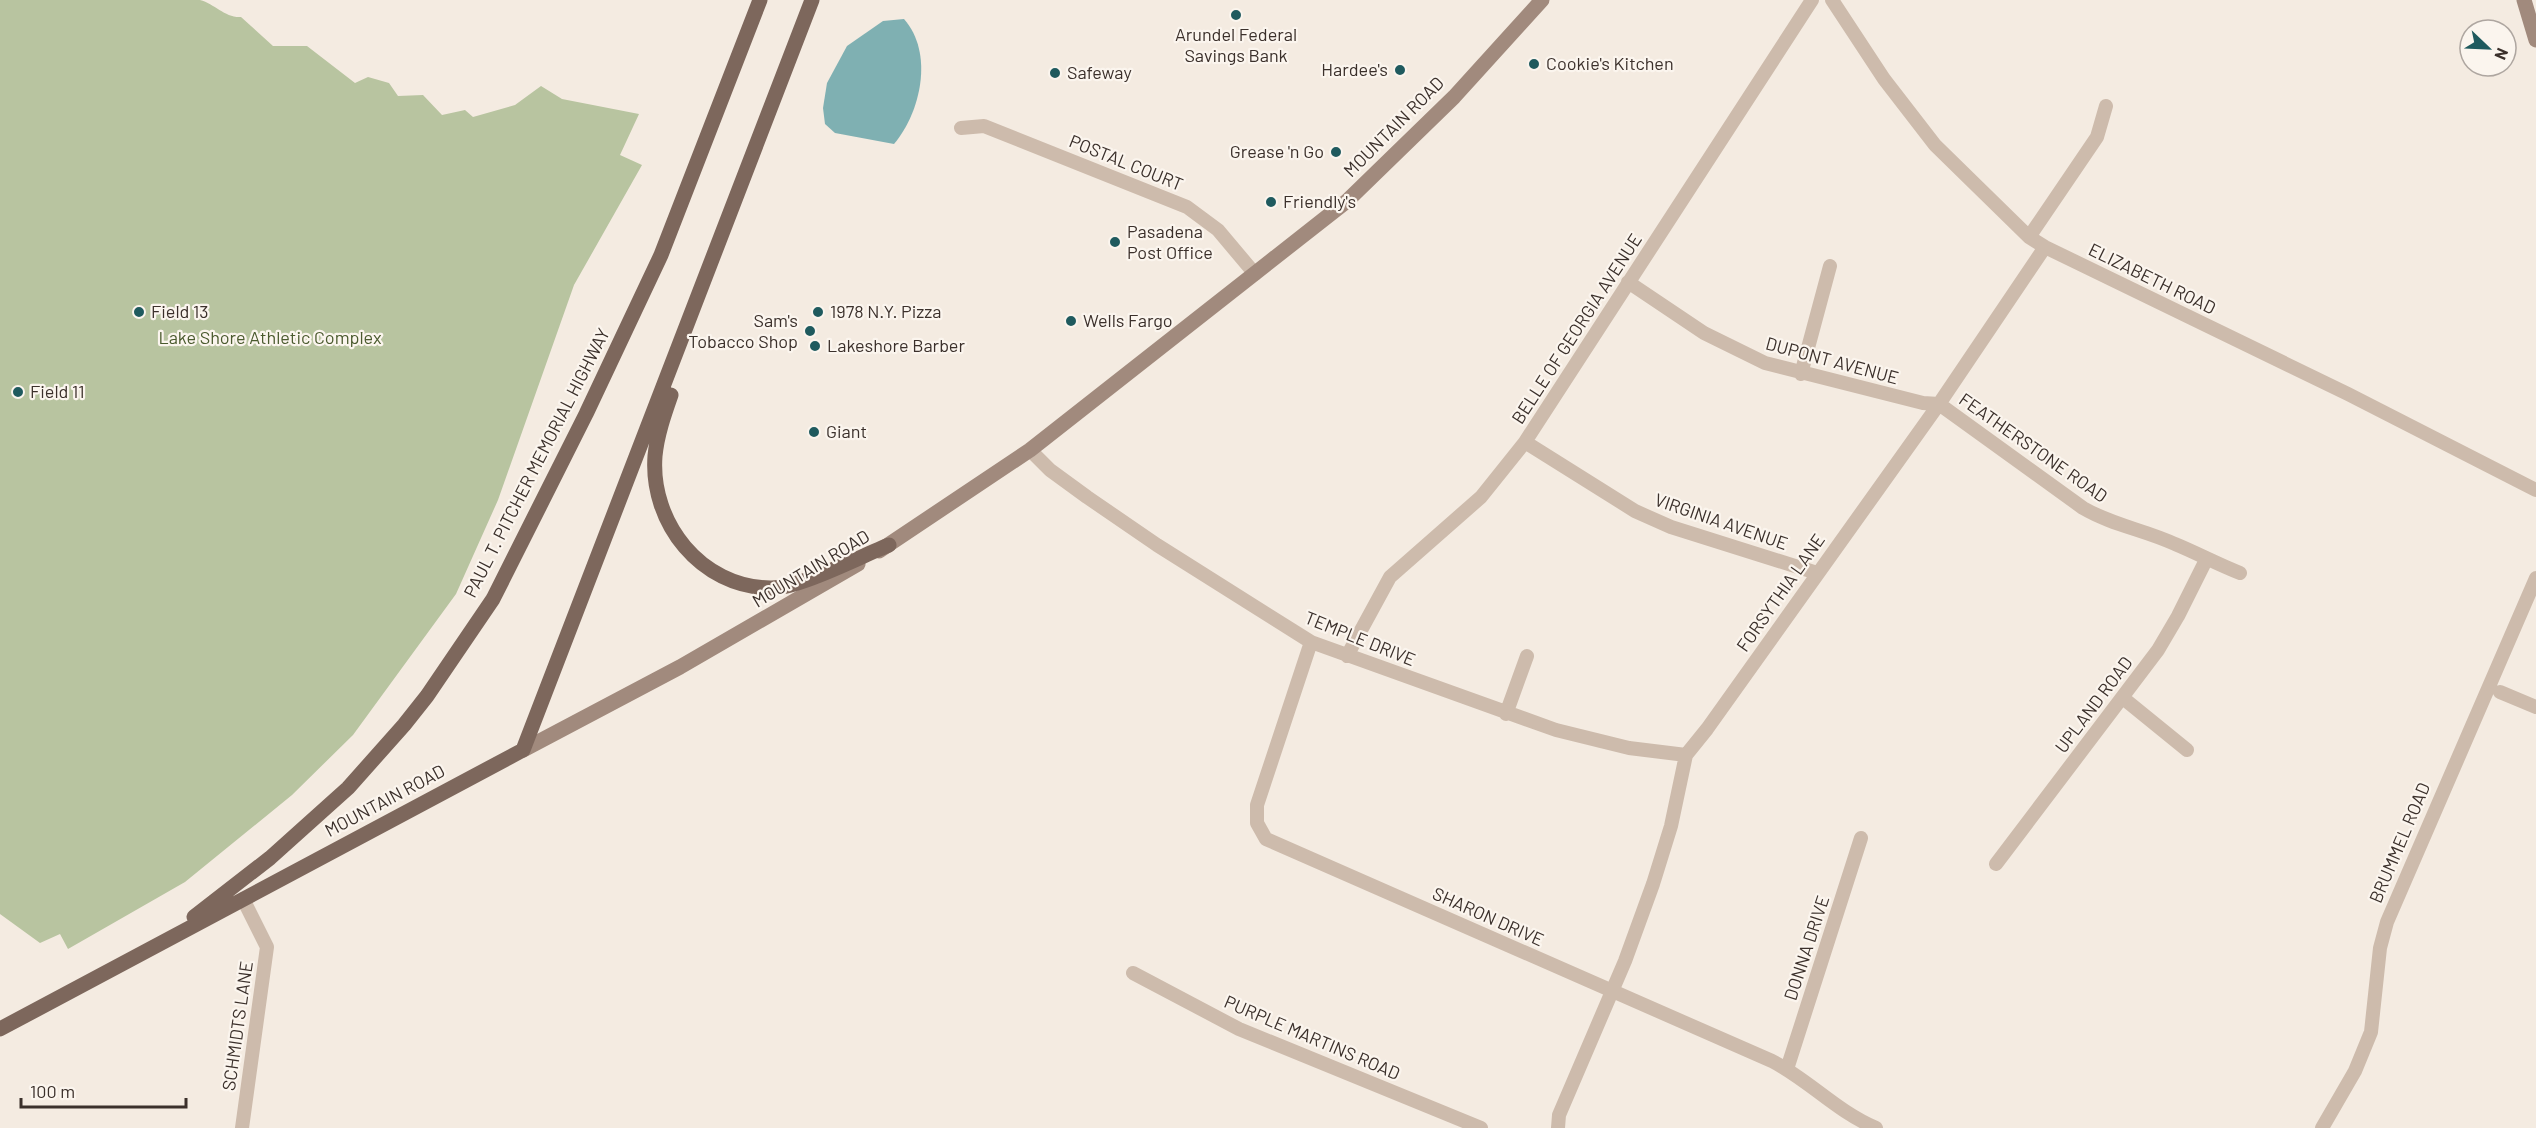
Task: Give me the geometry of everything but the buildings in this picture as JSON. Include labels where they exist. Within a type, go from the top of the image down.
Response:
[{"type":"main road","name":"PAUL T. PITCHER MEMORIAL HIGHWAY","points":[[161,942],[270,858],[348,788],[410,718],[482,617],[518,554],[661,255],[760,0]]},
{"type":"main road","points":[[523,750],[812,0]]},
{"type":"main road","name":"MOUNTAIN ROAD","points":[[0,1029],[680,667],[801,598],[889,544],[1030,450],[1347,201],[1454,98],[1542,0]]},
{"type":"main road","points":[[2524,0],[2536,39]]},
{"type":"main road","points":[[708,272],[660,428],[655,456],[656,484],[662,511],[674,535],[688,552],[706,567],[726,578],[772,588],[797,583],[889,544]]},
{"type":"street","name":"BELLE OF GEORGIA AVENUE","points":[[1347,656],[1390,577],[1481,497],[1525,442],[1812,0]]},
{"type":"street","name":"ELIZABETH ROAD","points":[[1832,0],[1884,79],[1929,136],[2029,237],[2045,247],[2348,394],[2536,490]]},
{"type":"street","points":[[2029,237],[2097,137],[2106,106]]},
{"type":"street","name":"POSTAL COURT","points":[[961,128],[984,126],[1187,207],[1218,230],[1255,274]]},
{"type":"street","name":"FORSYTHIA LANE","points":[[1613,991],[1649,895],[1671,826],[1686,755],[1707,729],[1939,404],[2045,247]]},
{"type":"street","points":[[1801,374],[1830,266]]},
{"type":"street","name":"DUPONT AVENUE","points":[[1628,282],[1722,344],[1765,363],[1801,374],[1923,403],[1939,404]]},
{"type":"street","name":"FEATHERSTONE ROAD","points":[[1939,404],[2083,508],[2103,519],[2175,543],[2206,560],[2240,573]]},
{"type":"street","name":"VIRGINIA AVENUE","points":[[1525,442],[1635,511],[1671,527],[1817,573]]},
{"type":"street","name":"TEMPLE DRIVE","points":[[1030,450],[1050,470],[1095,503],[1311,642],[1506,714],[1593,741],[1653,752],[1686,755]]},
{"type":"street","name":"UPLAND ROAD","points":[[1996,864],[2163,642],[2206,560]]},
{"type":"street","name":"BRUMMEL ROAD","points":[[2322,1128],[2355,1071],[2371,1032],[2380,948],[2387,922],[2536,578]]},
{"type":"street","name":"SHARON DRIVE","points":[[1311,642],[1257,805],[1257,823],[1266,839],[1787,1069],[1853,1118],[1876,1128]]},
{"type":"street","points":[[1506,714],[1527,656]]},
{"type":"street","points":[[2500,692],[2536,707]]},
{"type":"street","points":[[2123,698],[2187,750]]},
{"type":"street","name":"DONNA DRIVE","points":[[1787,1069],[1861,838]]},
{"type":"street","name":"SCHMIDTS LANE","points":[[242,1128],[267,947],[243,899]]},
{"type":"street","name":"PURPLE MARTINS ROAD","points":[[1133,973],[1239,1029],[1481,1128]]},
{"type":"street","points":[[1547,1128],[1558,1121],[1613,991]]},
{"type":"green space","name":"Lake Shore Athletic Complex","points":[[0,0],[200,0],[225,13],[241,17],[273,46],[307,46],[355,83],[368,77],[389,83],[398,96],[423,95],[442,115],[465,110],[473,117],[515,105],[541,86],[562,99],[639,114],[620,155],[642,165],[574,285],[498,500],[456,594],[353,735],[292,795],[185,882],[68,949],[60,934],[40,943],[0,914]]},
{"type":"water","points":[[904,19],[919,48],[921,65],[917,99],[903,131],[894,144],[835,133],[825,124],[823,108],[827,83],[847,46],[883,21]]},
{"type":"place","name":"Arundel Federal Savings Bank","points":[[1236,15]]},
{"type":"place","name":"Cookie's Kitchen","points":[[1534,64]]},
{"type":"place","name":"Hardee's","points":[[1400,70]]},
{"type":"place","name":"Safeway","points":[[1055,73]]},
{"type":"place","name":"Grease 'n Go","points":[[1336,152]]},
{"type":"place","name":"Friendly's","points":[[1271,202]]},
{"type":"place","name":"Pasadena Post Office","points":[[1115,242]]},
{"type":"place","name":"Field 13","points":[[139,312]]},
{"type":"place","name":"1978 N.Y. Pizza","points":[[818,312]]},
{"type":"place","name":"Wells Fargo","points":[[1071,321]]},
{"type":"place","name":"Sam's Tobacco Shop","points":[[810,331]]},
{"type":"place","name":"Lakeshore Barber","points":[[815,346]]},
{"type":"place","name":"Field 11","points":[[18,392]]},
{"type":"place","name":"Giant","points":[[814,432]]}]
